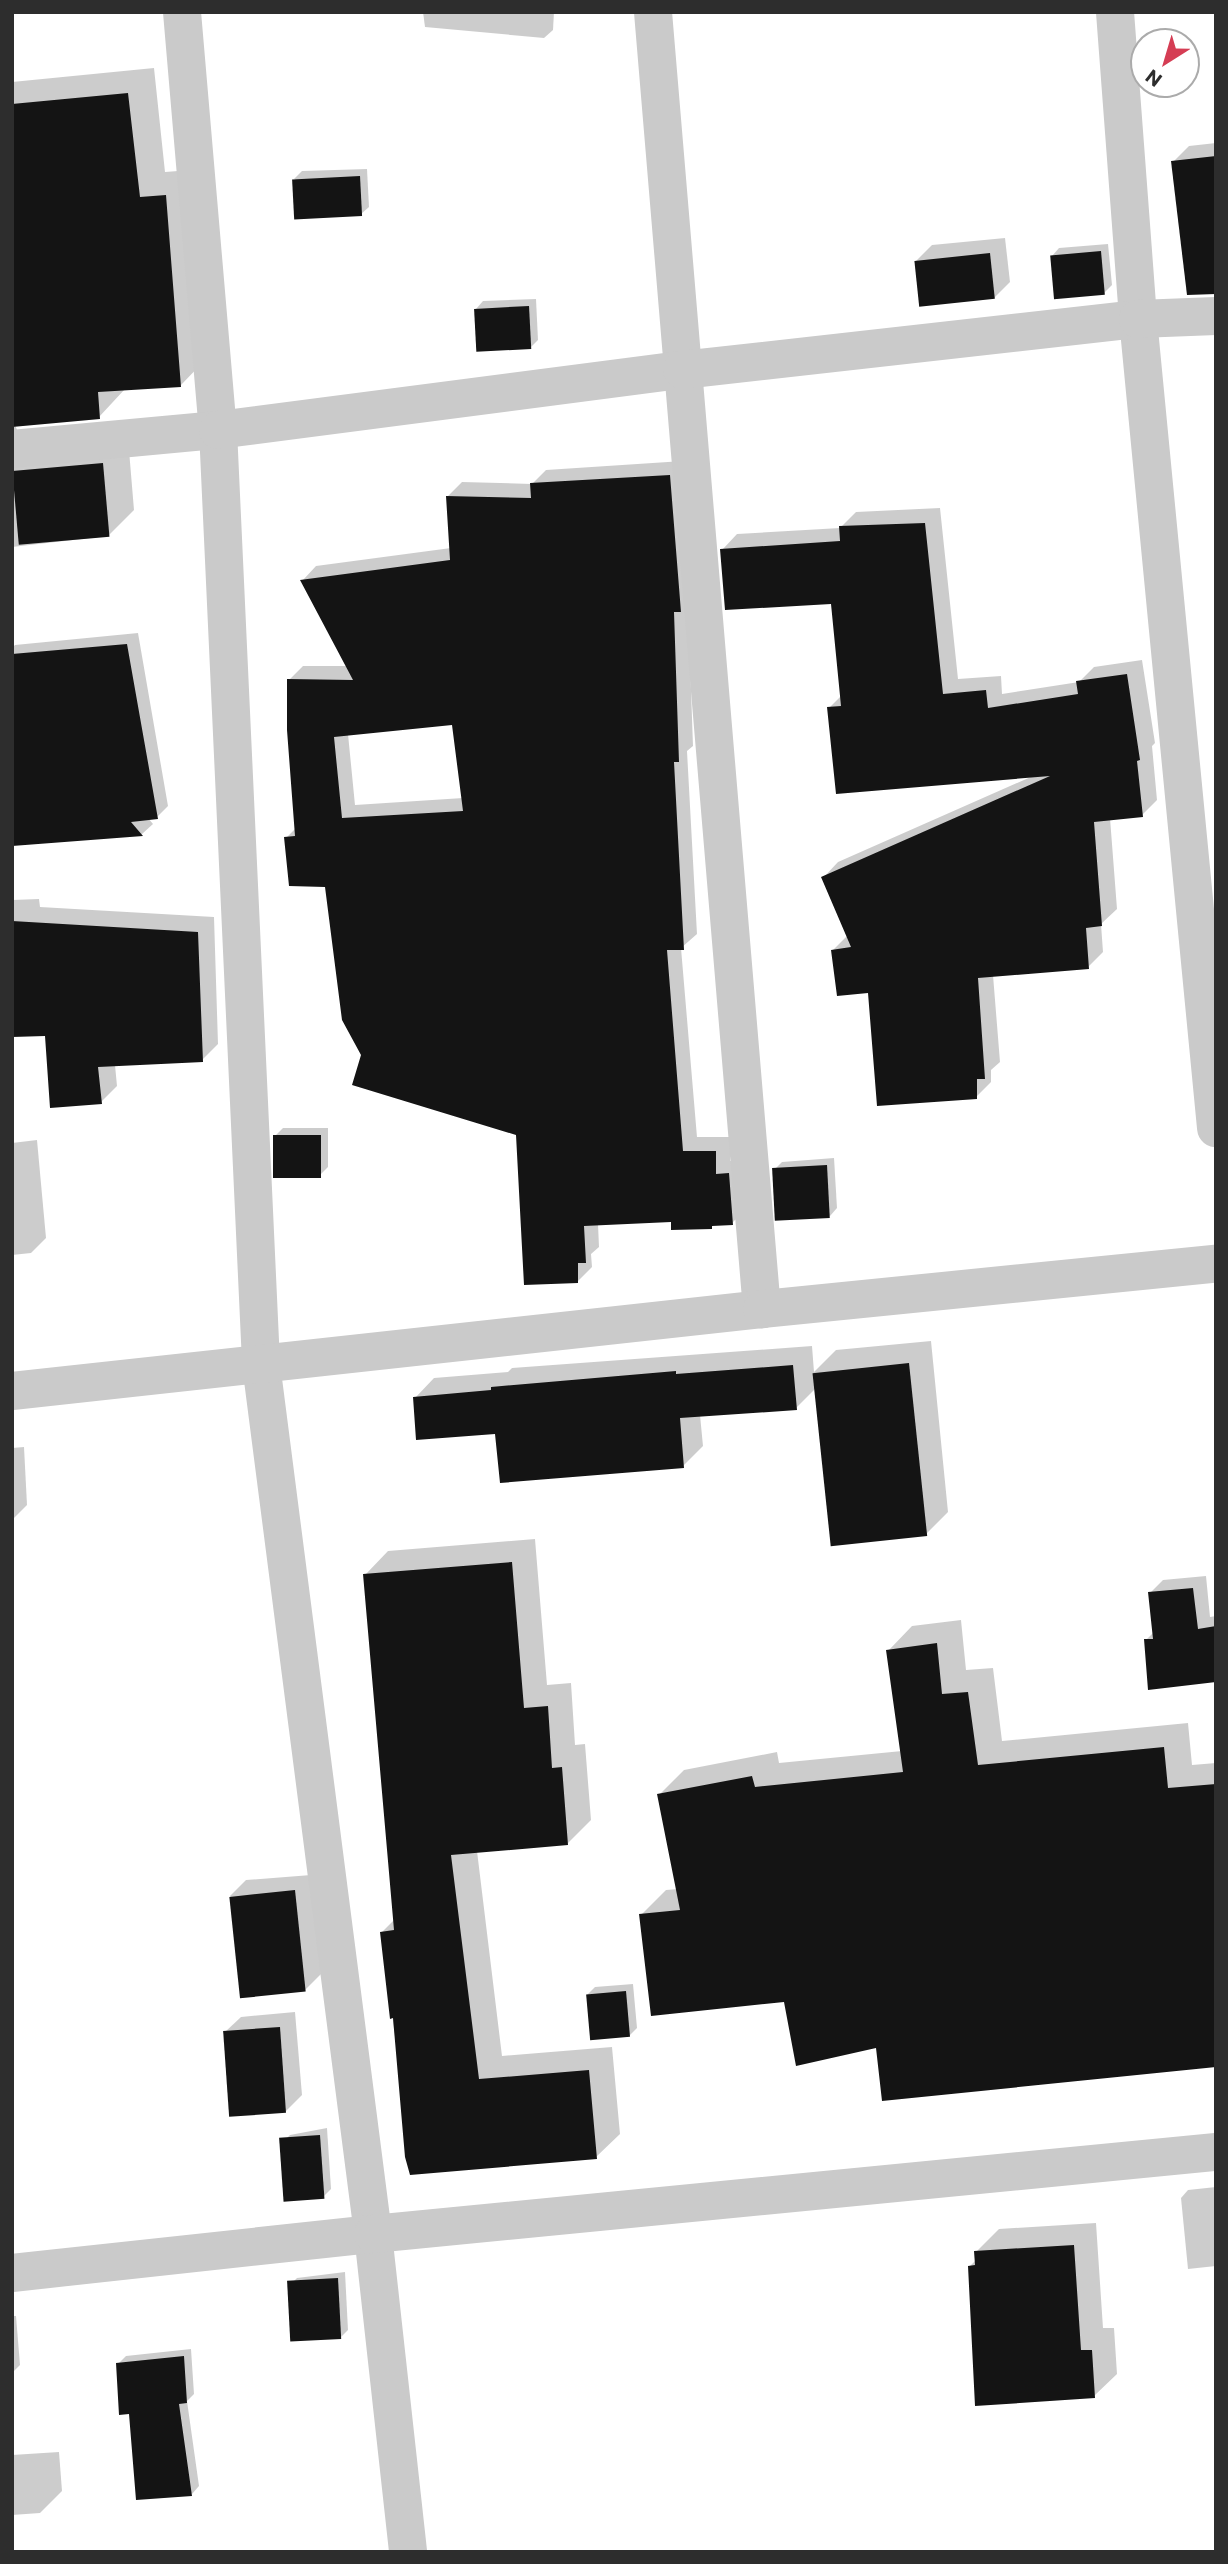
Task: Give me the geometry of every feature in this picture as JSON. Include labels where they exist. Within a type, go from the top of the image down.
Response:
[{"type":"street","points":[[182,12],[218,430],[261,1364],[373,2234],[408,2552]]},
{"type":"street","points":[[653,12],[762,1309]]},
{"type":"street","points":[[1115,12],[1138,319],[1216,1129]]},
{"type":"street","points":[[12,449],[218,430],[682,370],[1138,319],[1216,316]]},
{"type":"street","points":[[12,1391],[762,1309],[1216,1264]]},
{"type":"street","points":[[12,2273],[373,2234],[1216,2152]]},
{"type":"building","points":[[128,93],[140,197],[166,195],[181,387],[98,392],[100,419],[12,427],[12,104]]},
{"type":"building","points":[[1216,156],[1216,294],[1187,295],[1171,161]]},
{"type":"building","points":[[360,176],[362,216],[294,220],[292,180]]},
{"type":"building","points":[[1101,251],[1105,295],[1054,299],[1050,255]]},
{"type":"building","points":[[990,253],[995,299],[919,307],[914,261]]},
{"type":"building","points":[[529,306],[531,349],[476,352],[474,309]]},
{"type":"building","points":[[103,463],[109,537],[19,545],[12,471]]},
{"type":"building","points":[[670,475],[681,612],[674,612],[679,762],[674,762],[684,950],[667,950],[683,1151],[716,1151],[716,1174],[729,1173],[733,1225],[712,1226],[712,1229],[671,1230],[671,1222],[584,1226],[586,1263],[578,1263],[578,1283],[524,1285],[516,1135],[352,1085],[361,1055],[342,1020],[325,887],[289,886],[284,837],[295,836],[287,730],[287,679],[353,680],[300,580],[450,560],[446,496],[531,498],[530,483]],"holes":[[[452,725],[463,811],[342,818],[334,737]]]},
{"type":"building","points":[[925,523],[943,694],[986,690],[988,708],[1078,694],[1076,681],[1127,674],[1140,760],[1137,761],[1143,817],[1094,822],[1102,926],[1086,928],[1089,969],[978,978],[985,1079],[977,1079],[977,1099],[877,1106],[868,993],[837,996],[831,950],[851,947],[821,877],[1050,776],[836,794],[827,707],[841,706],[831,604],[725,610],[720,549],[840,541],[839,526]]},
{"type":"building","points":[[127,644],[158,819],[131,822],[143,836],[12,846],[12,654]]},
{"type":"building","points":[[12,921],[198,932],[203,1062],[98,1067],[102,1104],[50,1108],[45,1036],[12,1037]]},
{"type":"building","points":[[273,1135],[321,1135],[321,1178],[273,1178]]},
{"type":"building","points":[[827,1165],[830,1218],[775,1221],[772,1168]]},
{"type":"building","points":[[909,1363],[927,1536],[831,1546],[813,1373]]},
{"type":"building","points":[[793,1365],[797,1410],[680,1418],[684,1468],[500,1483],[495,1434],[416,1440],[413,1397],[491,1390],[491,1387],[676,1371],[676,1374]]},
{"type":"building","points":[[512,1562],[524,1708],[548,1706],[552,1768],[562,1767],[568,1845],[451,1855],[479,2079],[589,2070],[597,2159],[410,2175],[405,2157],[393,2018],[390,2019],[380,1932],[394,1930],[363,1574]]},
{"type":"building","points":[[1193,1588],[1198,1629],[1216,1626],[1216,1682],[1148,1690],[1144,1639],[1153,1639],[1148,1592]]},
{"type":"building","points":[[937,1643],[942,1694],[968,1692],[978,1765],[1164,1747],[1168,1788],[1216,1784],[1216,2067],[882,2101],[876,2048],[796,2066],[784,2002],[651,2016],[639,1914],[680,1910],[657,1794],[752,1776],[755,1787],[903,1772],[886,1650]]},
{"type":"building","points":[[295,1890],[306,1991],[240,1998],[229,1897]]},
{"type":"building","points":[[626,1991],[630,2037],[590,2040],[586,1994]]},
{"type":"building","points":[[280,2027],[286,2113],[229,2117],[223,2031]]},
{"type":"building","points":[[320,2135],[324,2199],[284,2202],[279,2138]]},
{"type":"building","points":[[1074,2245],[1081,2350],[1092,2350],[1095,2398],[975,2406],[968,2266],[975,2265],[974,2251]]},
{"type":"building","points":[[338,2278],[341,2339],[290,2342],[287,2281]]},
{"type":"building","points":[[184,2356],[187,2403],[179,2404],[192,2496],[136,2500],[129,2414],[119,2415],[116,2363]]}]
